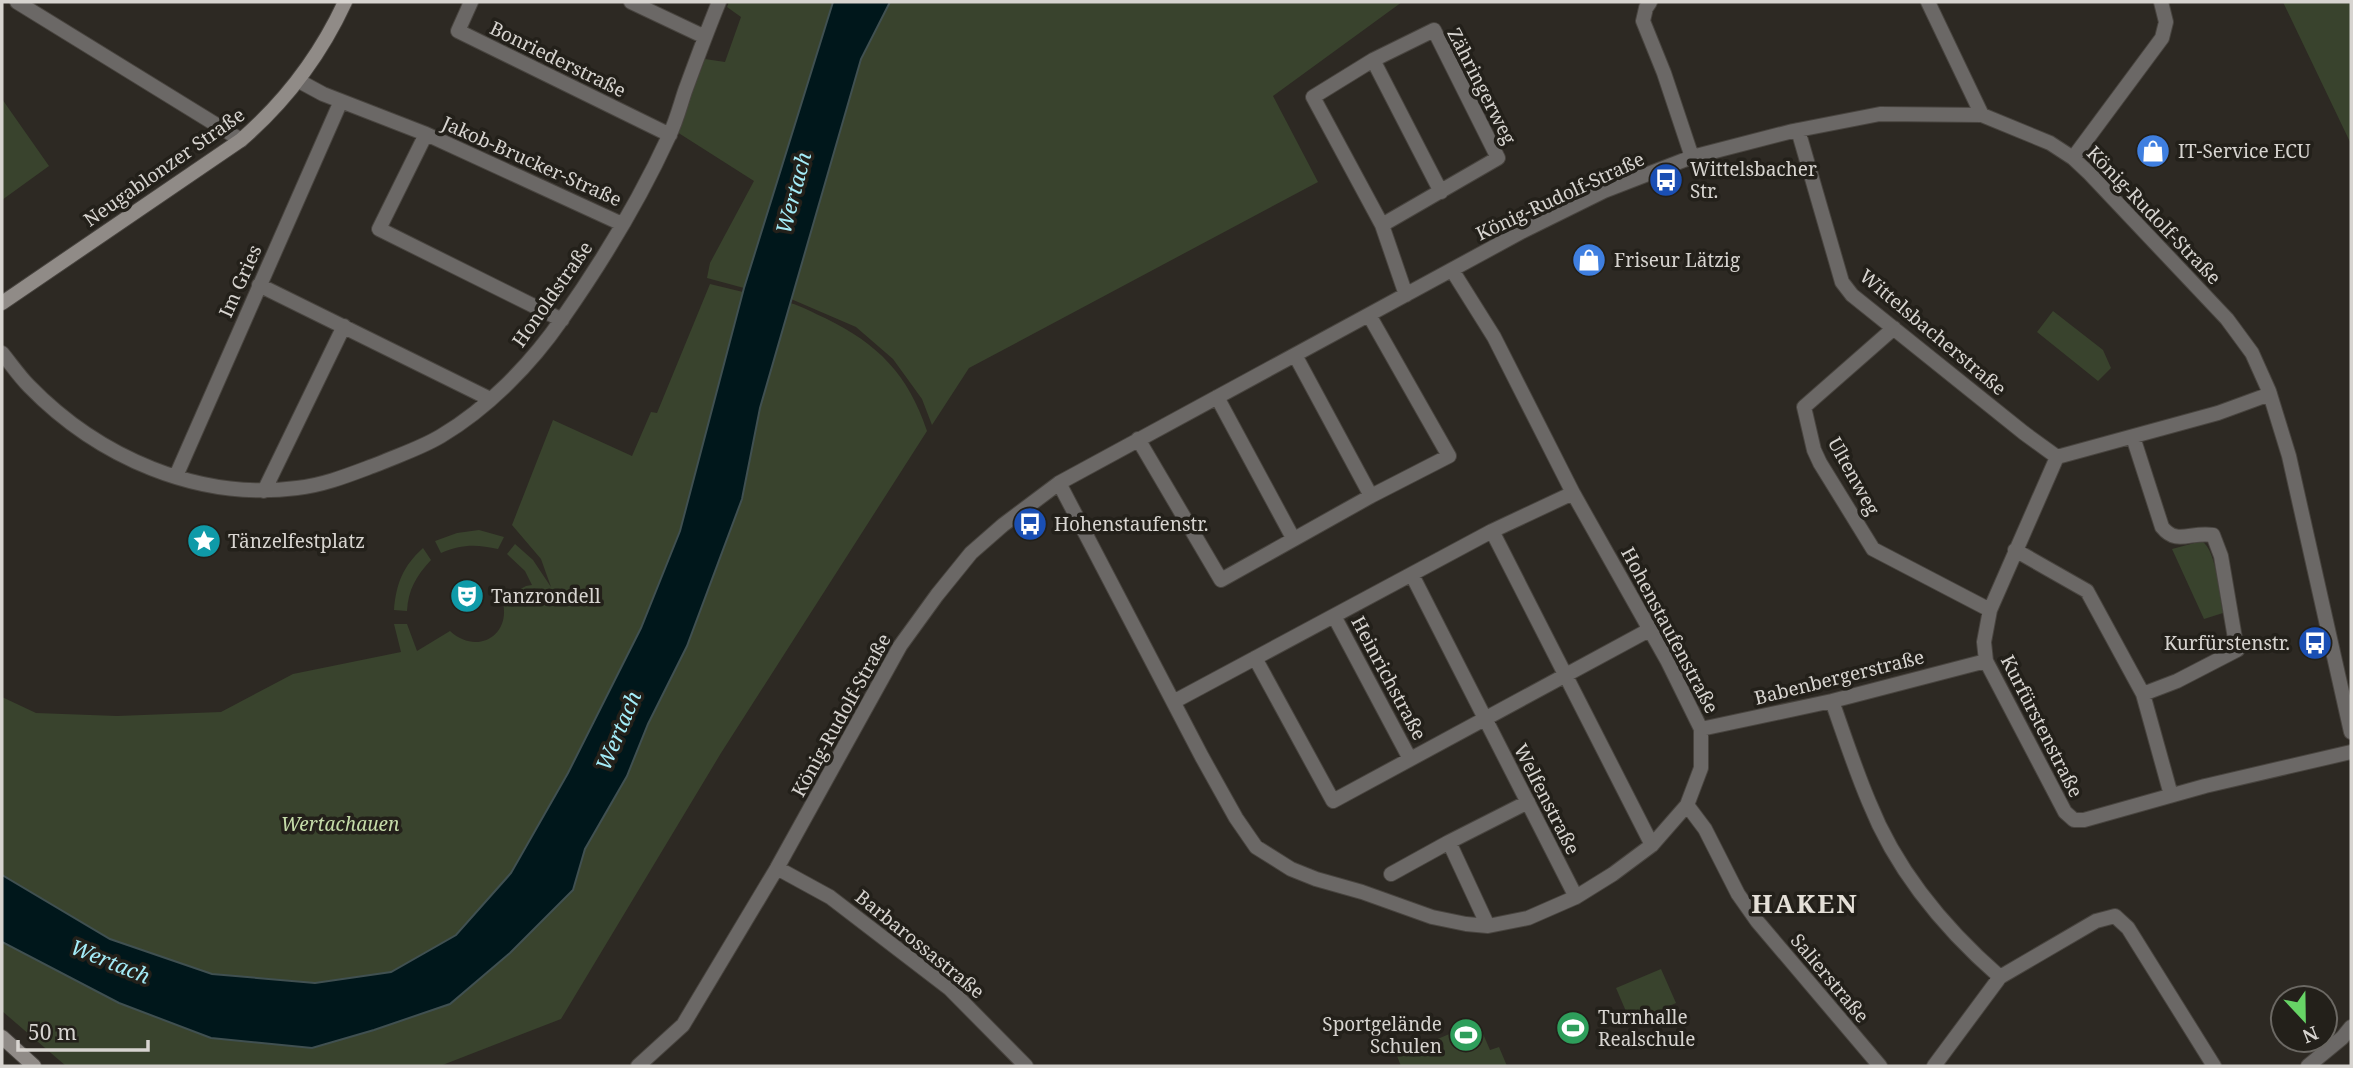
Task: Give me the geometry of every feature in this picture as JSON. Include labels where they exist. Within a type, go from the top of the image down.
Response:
[{"type":"street","points":[[17,2],[241,140]]},
{"type":"street","name":"Neugablonzer Straße","points":[[2,303],[241,140],[268,117],[299,81],[333,27],[345,2]]},
{"type":"street","name":"Bonriederstraße","points":[[471,2],[458,31],[670,135]]},
{"type":"street","points":[[631,2],[705,37]]},
{"type":"street","name":"Honoldstraße","points":[[2,353],[29,386],[94,439],[138,464],[210,486],[264,491],[299,488],[340,479],[440,437],[466,420],[490,399],[525,365],[562,320],[622,223],[670,135],[719,2]]},
{"type":"street","points":[[1650,2],[1643,22],[1664,73],[1692,157]]},
{"type":"street","points":[[1928,2],[1982,115]]},
{"type":"street","points":[[2073,158],[2162,38],[2166,22],[2161,2]]},
{"type":"street","name":"Zähringerweg","points":[[1382,225],[1499,158],[1434,30],[1373,60],[1313,97],[1382,225],[1406,295]]},
{"type":"street","points":[[1373,60],[1441,192]]},
{"type":"street","name":"Jakob-Brucker-Straße","points":[[299,81],[341,101],[426,134],[622,223]]},
{"type":"street","name":"Im Gries","points":[[176,476],[341,101]]},
{"type":"street","name":"König-Rudolf-Straße","points":[[638,1066],[683,1025],[777,867],[900,646],[971,553],[1011,518],[1059,483],[1138,439],[1589,198],[1692,157],[1798,130],[1880,114],[1982,115],[2050,143],[2073,158],[2227,319],[2252,353],[2270,394],[2289,456],[2351,732]]},
{"type":"street","name":"Wittelsbacherstraße","points":[[1798,130],[1842,282],[1852,295],[2057,457]]},
{"type":"street","name":"Jakob-Brucker-Straße","points":[[426,134],[379,229],[562,320]]},
{"type":"street","name":"Hohenstaufenstraße","points":[[1059,483],[1202,757],[1236,818],[1256,847],[1291,869],[1316,879],[1433,917],[1488,926],[1528,918],[1576,897],[1652,845],[1687,805],[1701,768],[1700,729],[1667,660],[1573,493],[1494,337],[1452,270]]},
{"type":"street","points":[[259,285],[490,399]]},
{"type":"street","points":[[1138,439],[1221,580],[1293,538],[1449,456],[1369,315]]},
{"type":"street","points":[[264,491],[344,326]]},
{"type":"street","name":"Ultenweg","points":[[1894,328],[1804,407],[1814,450],[1873,549],[1990,610]]},
{"type":"street","points":[[1295,355],[1371,496]]},
{"type":"street","points":[[2057,457],[2218,413],[2270,394]]},
{"type":"street","points":[[1217,397],[1293,538]]},
{"type":"street","points":[[2133,437],[2162,527],[2168,535],[2175,538],[2201,533],[2213,535],[2221,556],[2237,650],[2176,681],[2143,694]]},
{"type":"street","name":"Kurfürstenstraße","points":[[2057,457],[1990,610],[1984,642],[1986,661],[2065,812],[2074,820],[2109,814],[2171,795],[2351,752]]},
{"type":"street","name":"Heinrichstraße","points":[[1175,701],[1492,531],[1573,493]]},
{"type":"street","points":[[1492,531],[1652,845]]},
{"type":"street","points":[[2015,550],[2087,591],[2143,694],[2171,795]]},
{"type":"street","points":[[1412,575],[1483,719]]},
{"type":"street","name":"Heinrichstraße","points":[[1334,615],[1410,759]]},
{"type":"street","points":[[1255,658],[1333,801],[1649,630]]},
{"type":"street","name":"Babenbergerstraße","points":[[1700,729],[1832,701],[1986,661]]},
{"type":"street","points":[[1832,701],[1869,804],[1894,853],[1941,919],[2000,977]]},
{"type":"street","name":"Welfenstraße","points":[[1483,719],[1576,897]]},
{"type":"street","points":[[1391,874],[1528,802]]},
{"type":"street","name":"Salierstraße","points":[[1687,805],[1705,829],[1738,894],[1757,921],[1880,1066]]},
{"type":"street","points":[[1449,842],[1488,926]]},
{"type":"street","name":"Barbarossastraße","points":[[777,867],[830,897],[943,984],[1026,1066]]},
{"type":"street","points":[[1934,1066],[2000,977],[2096,921],[2115,916],[2128,928],[2214,1066]]},
{"type":"street","points":[[2308,1066],[2351,1027]]},
{"type":"street","points":[[2,1037],[34,1066]]},
{"type":"green space","points":[[729,2],[833,2],[744,288],[707,278],[710,263],[754,181],[677,132],[705,59],[725,62],[741,17],[727,7]]},
{"type":"green space","points":[[890,2],[1402,2],[1273,96],[1318,182],[969,368],[932,425],[922,399],[893,359],[856,327],[791,299],[861,59]]},
{"type":"green space","points":[[2283,2],[2351,2],[2351,144]]},
{"type":"green space","points":[[2,99],[49,166],[2,200]]},
{"type":"green space","name":"Wertachauen","points":[[710,284],[743,292],[680,531],[641,628],[568,773],[511,873],[456,935],[391,972],[315,983],[212,974],[110,939],[2,875],[2,697],[36,713],[117,716],[221,712],[293,674],[401,652],[394,624],[407,624],[417,651],[450,631],[471,642],[490,638],[498,632],[502,623],[502,599],[532,585],[525,571],[507,554],[515,544],[533,560],[551,587],[541,559],[512,525],[553,420],[632,456],[651,412],[657,413]]},
{"type":"green space","points":[[790,303],[844,328],[876,350],[900,377],[927,431],[721,753],[561,1019],[440,1066],[66,1066],[2,1011],[2,942],[119,1003],[211,1038],[312,1048],[450,1004],[510,953],[573,890],[585,849],[627,776],[648,724],[687,646],[742,499],[760,408]]},
{"type":"green space","points":[[2053,311],[2103,350],[2111,368],[2098,381],[2037,332]]},
{"type":"green space","points":[[479,530],[504,537],[498,549],[469,546],[441,553],[435,541],[457,533]]},
{"type":"green space","points":[[2202,541],[2207,546],[2214,564],[2223,613],[2204,619],[2172,549]]},
{"type":"green space","points":[[423,548],[431,560],[414,584],[407,611],[394,610],[402,576]]},
{"type":"green space","points":[[1661,969],[1676,1003],[1631,1023],[1616,988]]},
{"type":"green space","name":"Sportgelände Schulen","points":[[1478,1022],[1490,1050],[1499,1047],[1507,1066],[1401,1066],[1397,1056]]},
{"type":"water","name":"Wertach","points":[[833,2],[890,2],[861,59],[760,408],[742,499],[687,646],[648,724],[627,776],[585,849],[573,890],[510,953],[450,1004],[312,1048],[211,1038],[119,1003],[2,942],[2,875],[110,939],[212,974],[315,983],[391,972],[456,935],[511,873],[568,773],[641,628],[680,531],[744,288]]},
{"type":"place","name":"IT-Service ECU","points":[[2153,151]]},
{"type":"place","name":"Wittelsbacher Str.","points":[[1666,180]]},
{"type":"place","name":"Friseur Lätzig","points":[[1589,260]]},
{"type":"place","name":"Hohenstaufenstr.","points":[[1030,524]]},
{"type":"place","name":"Tänzelfestplatz","points":[[204,541]]},
{"type":"place","name":"Tanzrondell","points":[[467,596]]},
{"type":"place","name":"Kurfürstenstr.","points":[[2315,643]]},
{"type":"place","name":"Turnhalle Realschule","points":[[1573,1028]]},
{"type":"place","name":"Sportgelände Schulen","points":[[1466,1035]]},
{"type":"district","name":"HAKEN","points":[[1805,904]]}]
